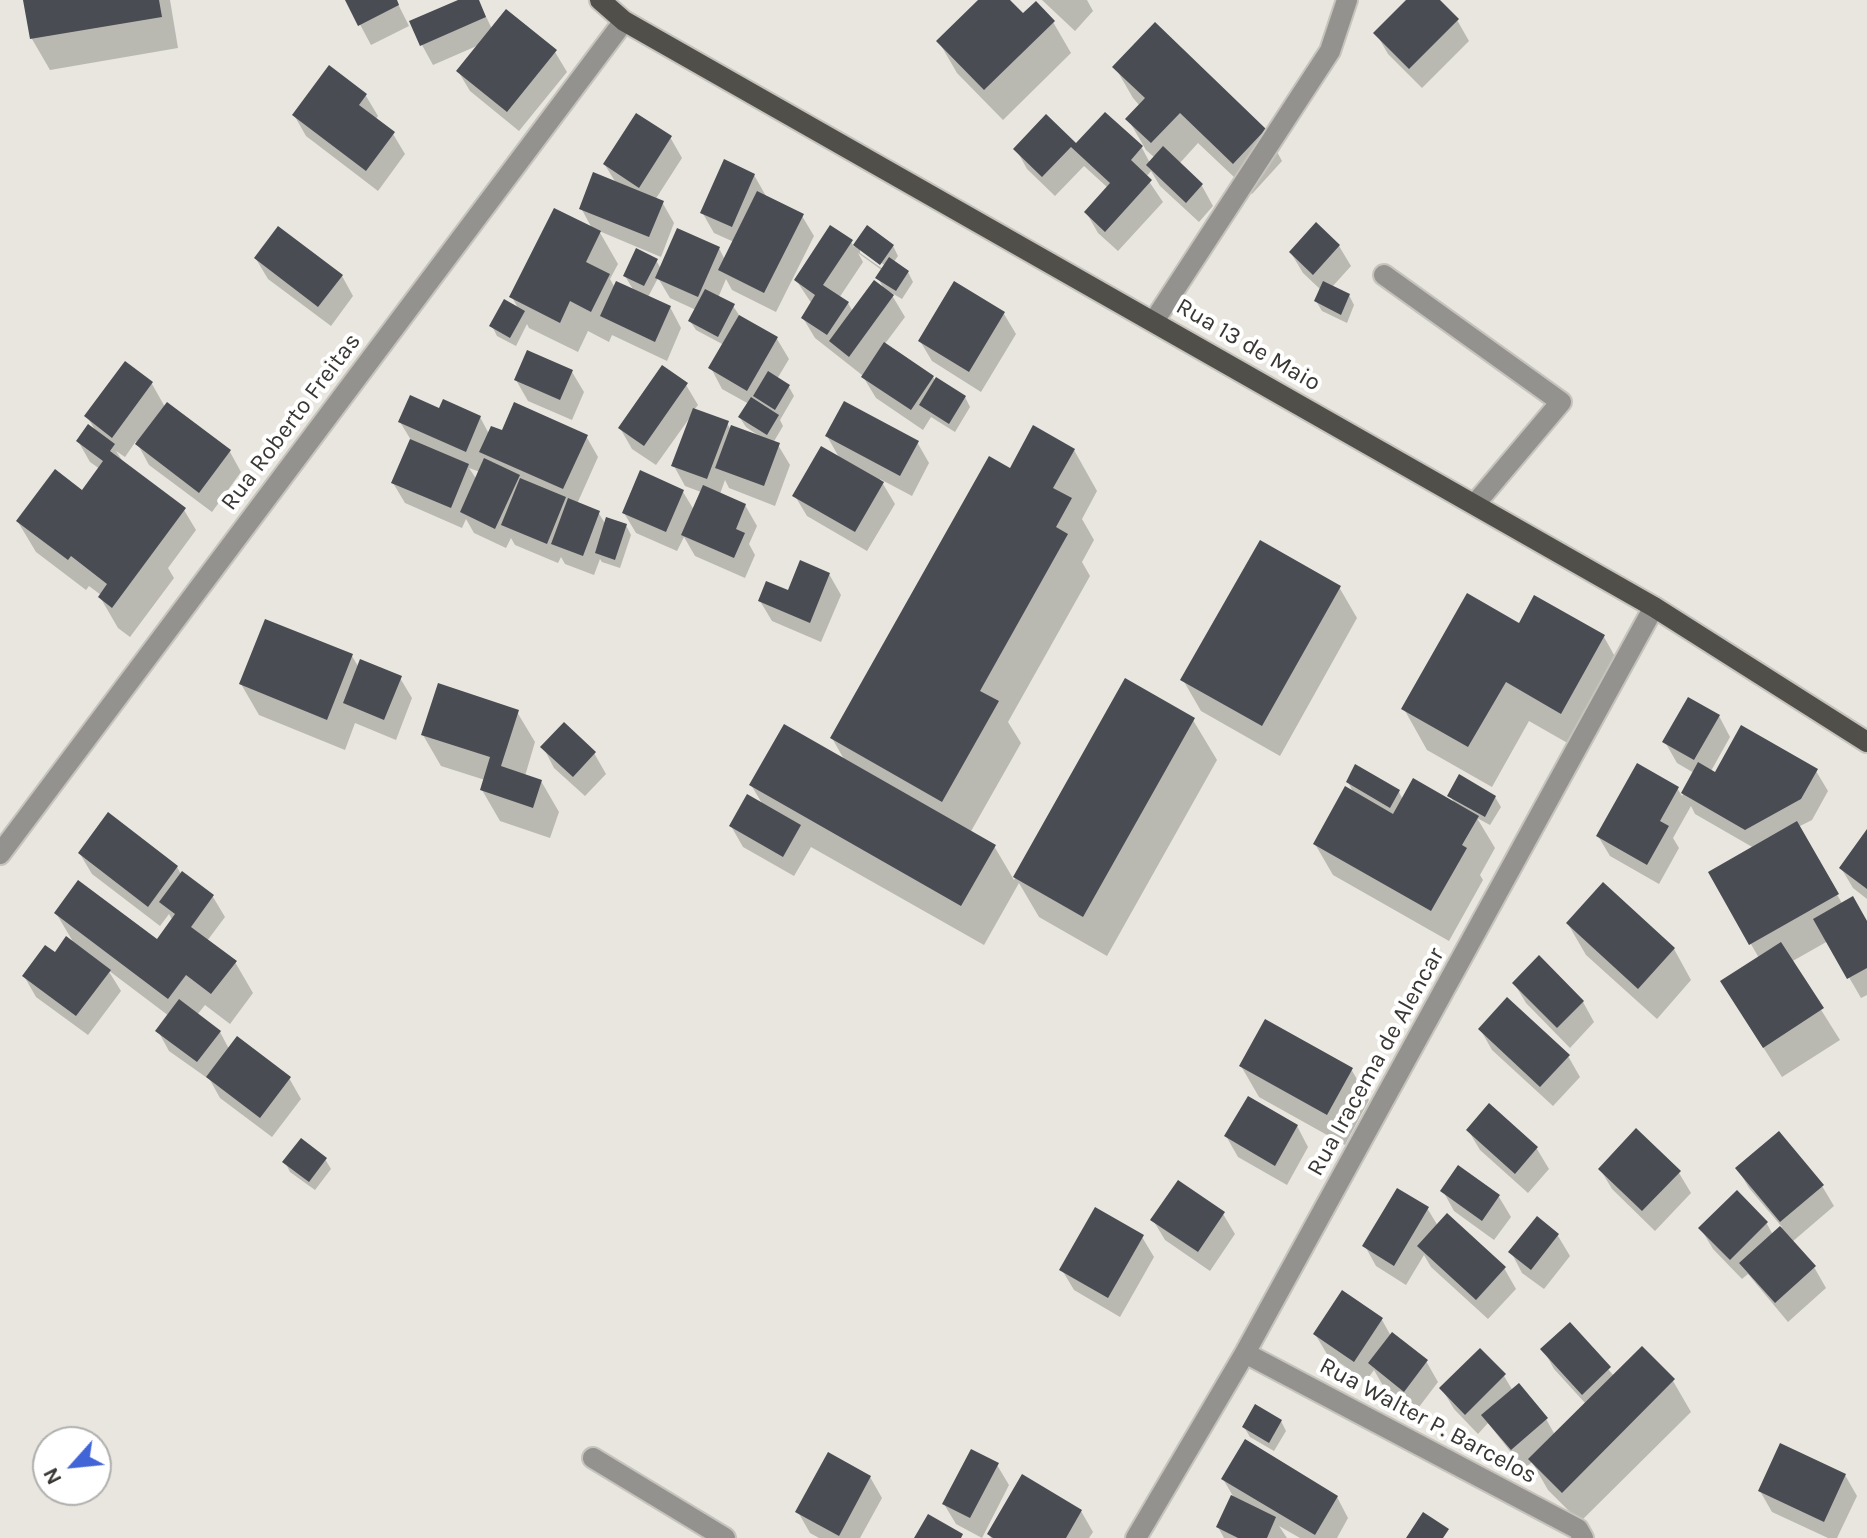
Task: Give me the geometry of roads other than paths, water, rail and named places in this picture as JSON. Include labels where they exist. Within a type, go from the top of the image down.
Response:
[{"type":"main road","name":"Rua 13 de Maio","points":[[600,0],[624,21],[1654,607],[1867,742]]},
{"type":"street","points":[[1154,321],[1330,51],[1347,0]]},
{"type":"street","name":"Rua Roberto Freitas","points":[[0,854],[624,21]]},
{"type":"street","points":[[1384,275],[1561,402],[1475,504]]},
{"type":"street","name":"Rua Iracema de Alencar","points":[[1136,1538],[1245,1353],[1654,607]]},
{"type":"street","name":"Rua Walter P. Barcelos","points":[[1245,1353],[1578,1529],[1583,1538]]},
{"type":"street","points":[[593,1458],[725,1538]]}]
